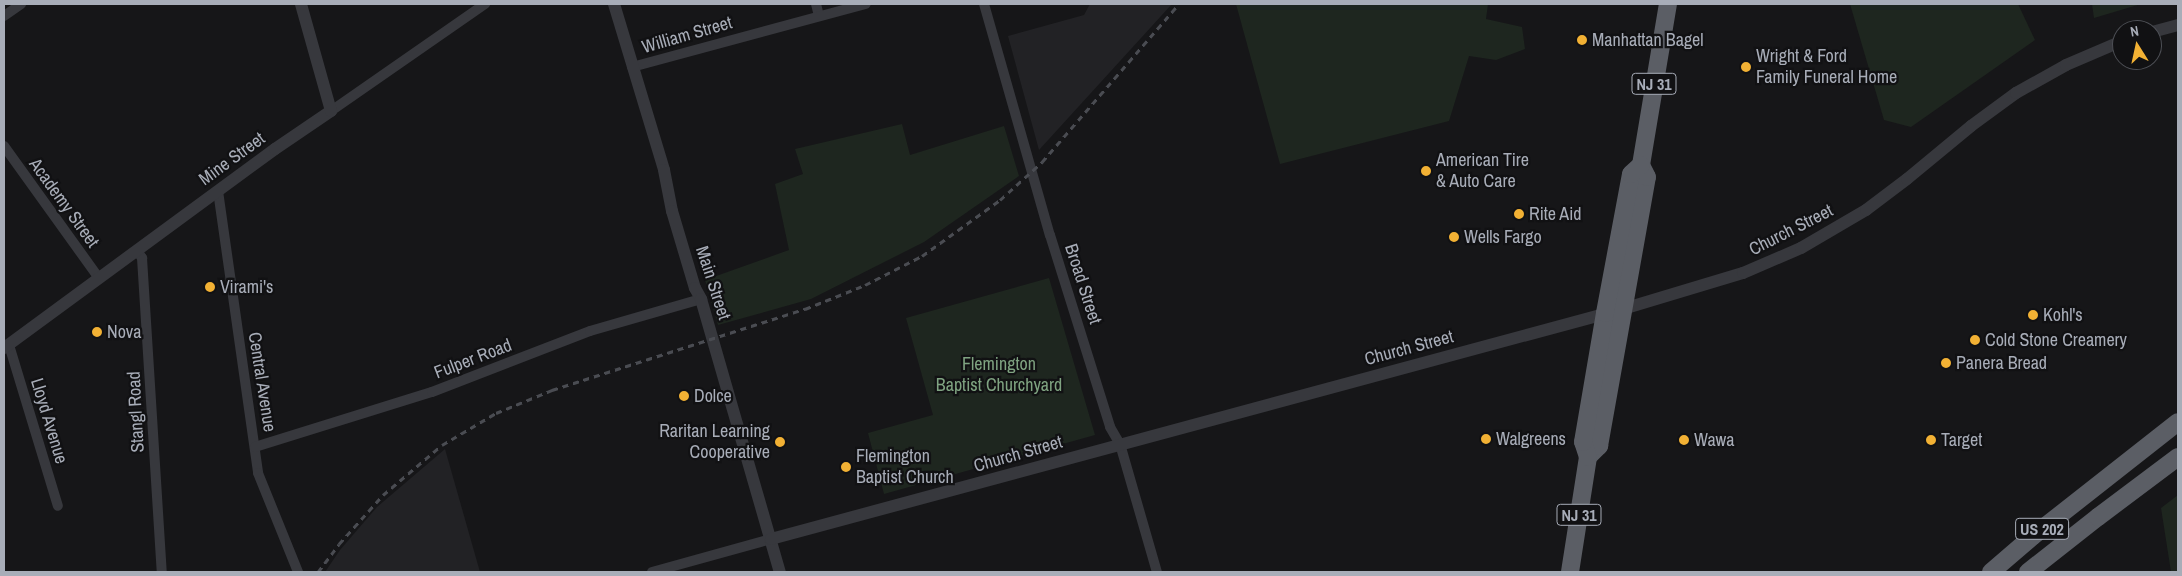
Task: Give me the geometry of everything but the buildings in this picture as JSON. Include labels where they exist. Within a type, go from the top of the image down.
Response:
[{"type":"highway","name":"NJ 31","points":[[1588,457],[1599,446],[1647,177],[1641,165],[1668,4]]},
{"type":"highway","name":"NJ 31","points":[[1570,572],[1588,457],[1583,442],[1605,313],[1631,174],[1641,165]]},
{"type":"highway","name":"US 202","points":[[1991,572],[2033,536],[2178,422]]},
{"type":"highway","name":"US 202","points":[[2028,572],[2098,516],[2178,457]]},
{"type":"street","points":[[4,16],[21,4]]},
{"type":"street","points":[[301,4],[331,110]]},
{"type":"street","name":"Mine Street","points":[[6,347],[218,190],[485,4]]},
{"type":"street","name":"Main Street","points":[[614,4],[664,168],[672,211],[695,288],[701,299],[780,572]]},
{"type":"street","points":[[816,4],[819,16]]},
{"type":"street","name":"William Street","points":[[632,67],[866,4]]},
{"type":"street","name":"Broad Street","points":[[984,4],[1050,235],[1110,428],[1120,444],[1157,572]]},
{"type":"street","points":[[2162,29],[2178,25]]},
{"type":"street","name":"Church Street","points":[[652,572],[1623,309],[1721,280],[1801,248],[1880,200],[1971,126],[2016,93],[2066,65],[2112,45]]},
{"type":"street","name":"Academy Street","points":[[4,146],[99,278]]},
{"type":"street","name":"Central Avenue","points":[[218,190],[261,482],[298,572]]},
{"type":"street","name":"Stangl Road","points":[[137,251],[142,258],[143,267],[162,572]]},
{"type":"street","name":"Fulper Road","points":[[255,447],[432,392],[590,331],[701,299]]},
{"type":"street","name":"Lloyd Avenue","points":[[6,347],[58,506]]},
{"type":"shaded area","points":[[1090,4],[1172,4],[1039,150],[1008,36],[1084,15]]},
{"type":"shaded area","points":[[445,449],[480,572],[325,572],[340,550],[377,507]]},
{"type":"green space","points":[[1236,4],[1488,4],[1486,19],[1522,27],[1525,49],[1496,60],[1469,56],[1449,121],[1280,164]]},
{"type":"green space","points":[[1850,4],[2018,4],[2035,40],[1911,127],[1884,120]]},
{"type":"green space","points":[[2092,4],[2141,4],[2094,18]]},
{"type":"green space","points":[[902,124],[910,155],[1004,126],[1019,176],[924,242],[811,299],[718,325],[705,280],[789,250],[775,184],[803,174],[795,149]]},
{"type":"green space","name":"Flemington Baptist Churchyard","points":[[1049,278],[1095,435],[884,494],[868,433],[933,415],[906,318]]},
{"type":"green space","points":[[2178,495],[2178,572],[2171,572],[2161,508]]},
{"type":"railway","points":[[318,572],[339,544],[383,495],[442,445],[496,413],[552,390],[805,309],[865,285],[922,256],[1000,200],[1042,162],[1179,4]]},
{"type":"place","name":"Manhattan Bagel","points":[[1582,40]]},
{"type":"place","name":"Wright & Ford Family Funeral Home","points":[[1746,67]]},
{"type":"place","name":"American Tire & Auto Care","points":[[1426,171]]},
{"type":"place","name":"Rite Aid","points":[[1519,214]]},
{"type":"place","name":"Wells Fargo","points":[[1454,237]]},
{"type":"place","name":"Virami's","points":[[210,287]]},
{"type":"place","name":"Kohl's","points":[[2033,315]]},
{"type":"place","name":"Nova","points":[[97,332]]},
{"type":"place","name":"Cold Stone Creamery","points":[[1975,340]]},
{"type":"place","name":"Panera Bread","points":[[1946,363]]},
{"type":"place","name":"Dolce","points":[[684,396]]},
{"type":"place","name":"Walgreens","points":[[1486,439]]},
{"type":"place","name":"Wawa","points":[[1684,440]]},
{"type":"place","name":"Target","points":[[1931,440]]},
{"type":"place","name":"Raritan Learning Cooperative","points":[[780,442]]},
{"type":"place","name":"Flemington Baptist Church","points":[[846,467]]}]
